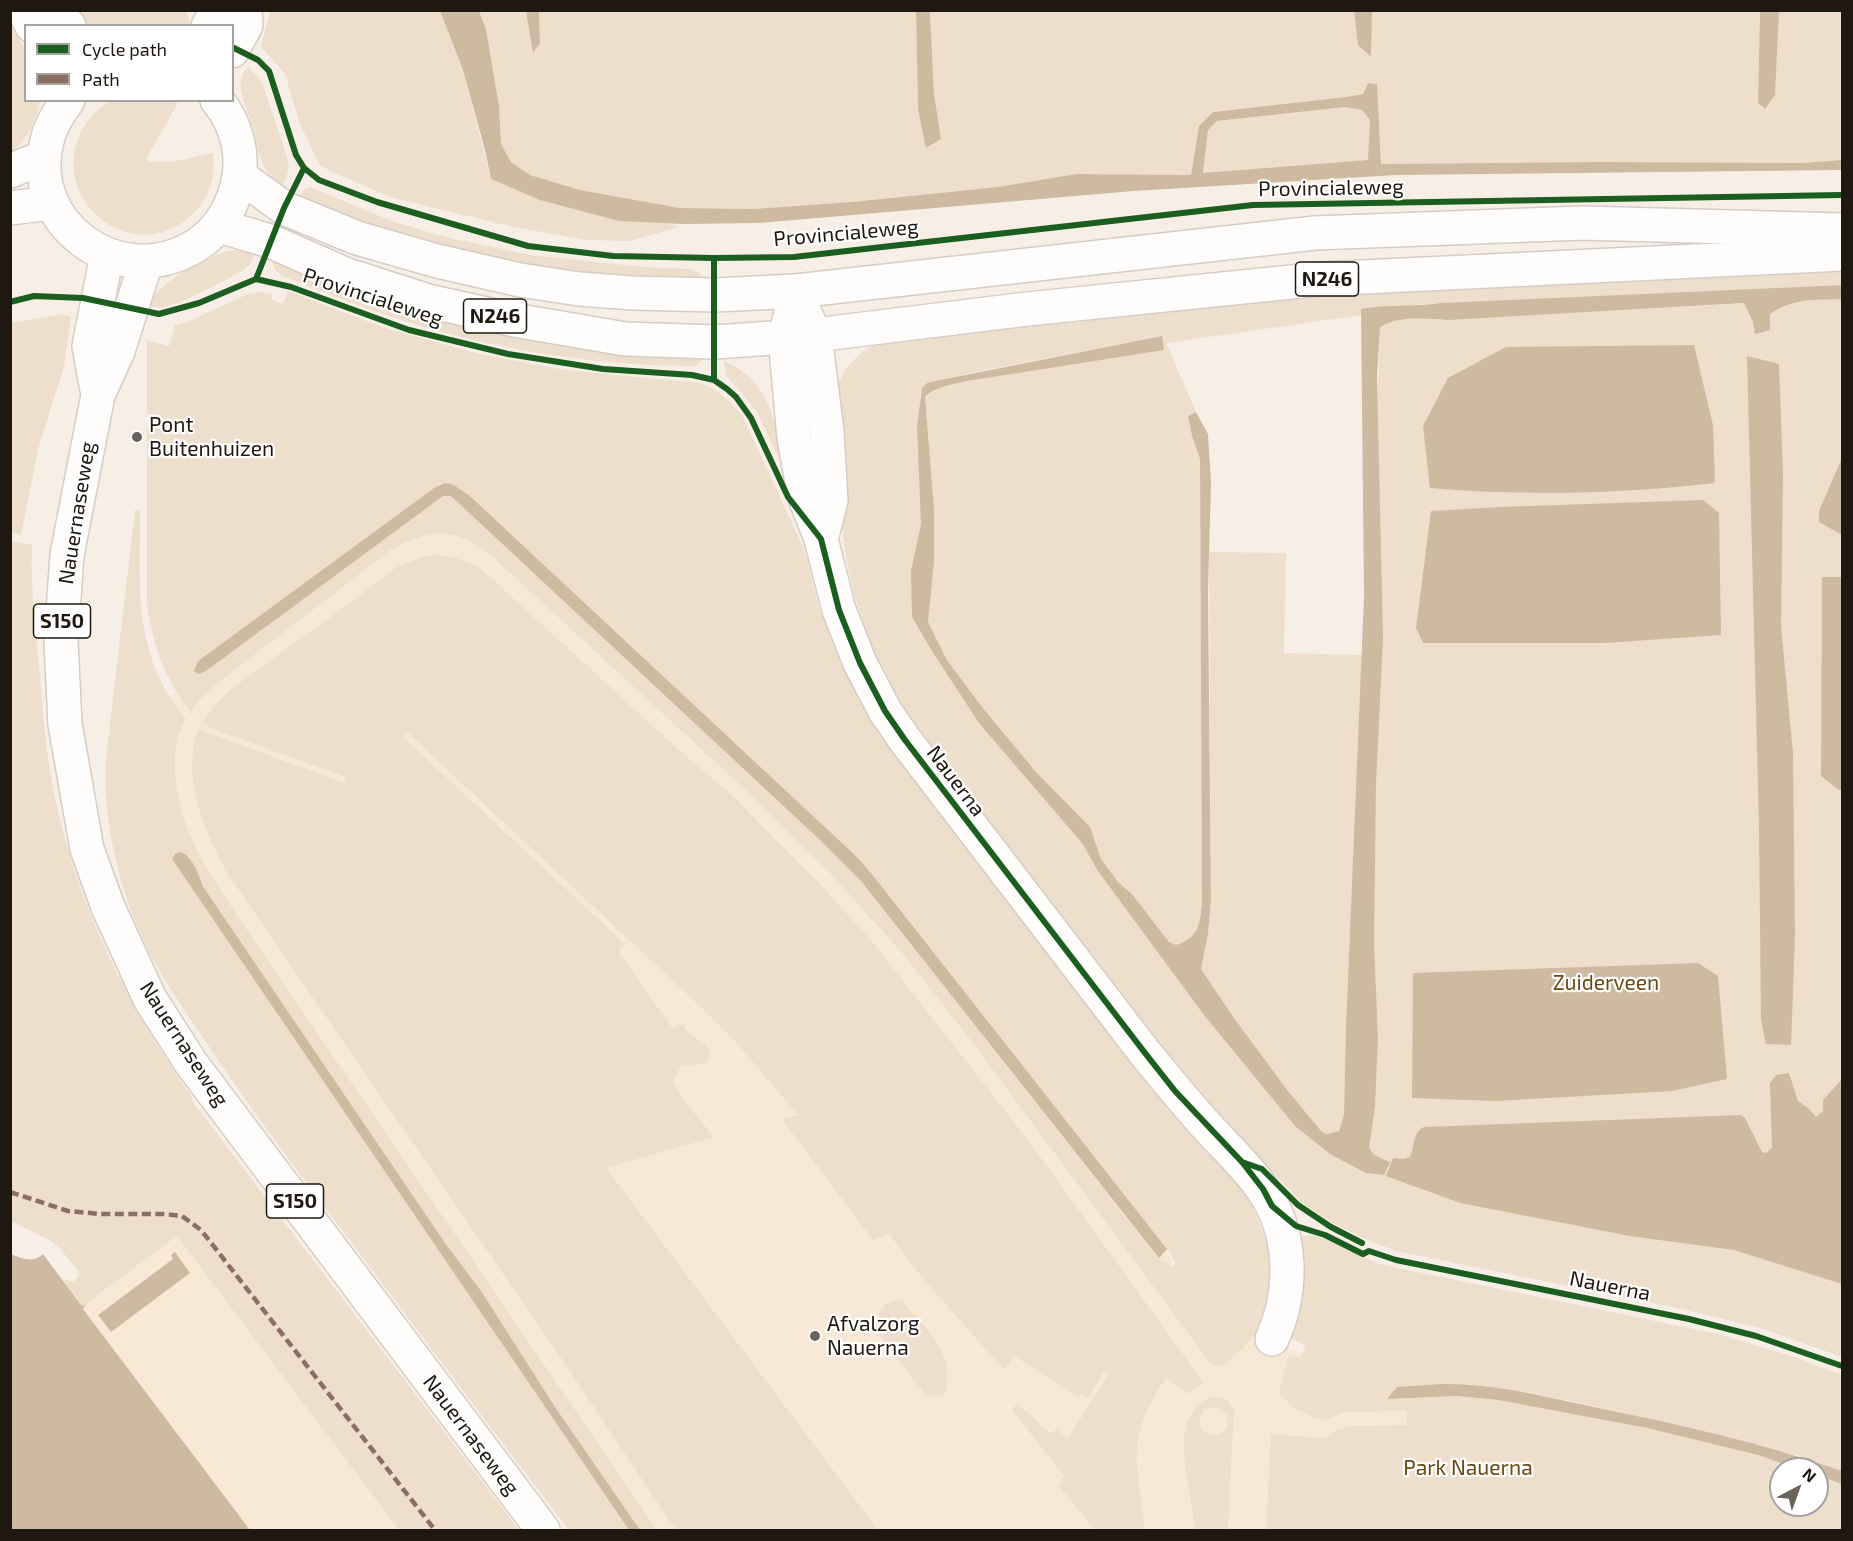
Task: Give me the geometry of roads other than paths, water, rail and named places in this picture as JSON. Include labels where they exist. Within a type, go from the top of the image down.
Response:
[{"type":"main road","points":[[24,10],[31,24]]},
{"type":"main road","points":[[51,10],[67,24]]},
{"type":"main road","points":[[209,24],[218,10]]},
{"type":"main road","points":[[234,47],[246,25],[245,10]]},
{"type":"main road","points":[[67,102],[52,125],[44,157],[45,180],[52,203],[64,223],[80,240],[107,255],[123,260],[146,262],[176,257],[200,244],[219,226],[233,203],[240,176],[238,139],[231,122],[218,102]]},
{"type":"main road","points":[[10,171],[44,157]]},
{"type":"main road","name":"Provincialeweg","points":[[240,176],[284,208],[357,238],[437,261],[520,280],[633,293],[715,295],[796,291],[1315,233],[1583,223],[1842,230]]},
{"type":"main road","points":[[10,208],[52,203]]},
{"type":"main road","name":"Provincialeweg","points":[[219,226],[270,241],[346,274],[428,301],[514,320],[625,339],[715,342],[800,336],[1027,309],[1321,279],[1842,254]]},
{"type":"main road","name":"Nauernaseweg","points":[[98,395],[89,346],[107,255]]},
{"type":"main road","name":"Nauernaseweg","points":[[146,262],[118,351],[98,395],[67,555],[61,641],[66,724],[87,849],[108,907],[150,999],[192,1063],[543,1530]]},
{"type":"main road","name":"Nauerna","points":[[796,291],[800,336],[794,438],[805,498],[821,540],[839,610],[860,663],[885,711],[905,740],[1144,1053],[1242,1162],[1263,1189],[1280,1224],[1287,1263],[1288,1283],[1283,1309],[1272,1339]]},
{"type":"place","name":"Pont Buitenhuizen","points":[[137,437]]},
{"type":"place","name":"Afvalzorg Nauerna","points":[[815,1336]]},
{"type":"park label","name":"Zuiderveen","points":[[1606,983]]},
{"type":"park label","name":"Park Nauerna","points":[[1468,1468]]}]
